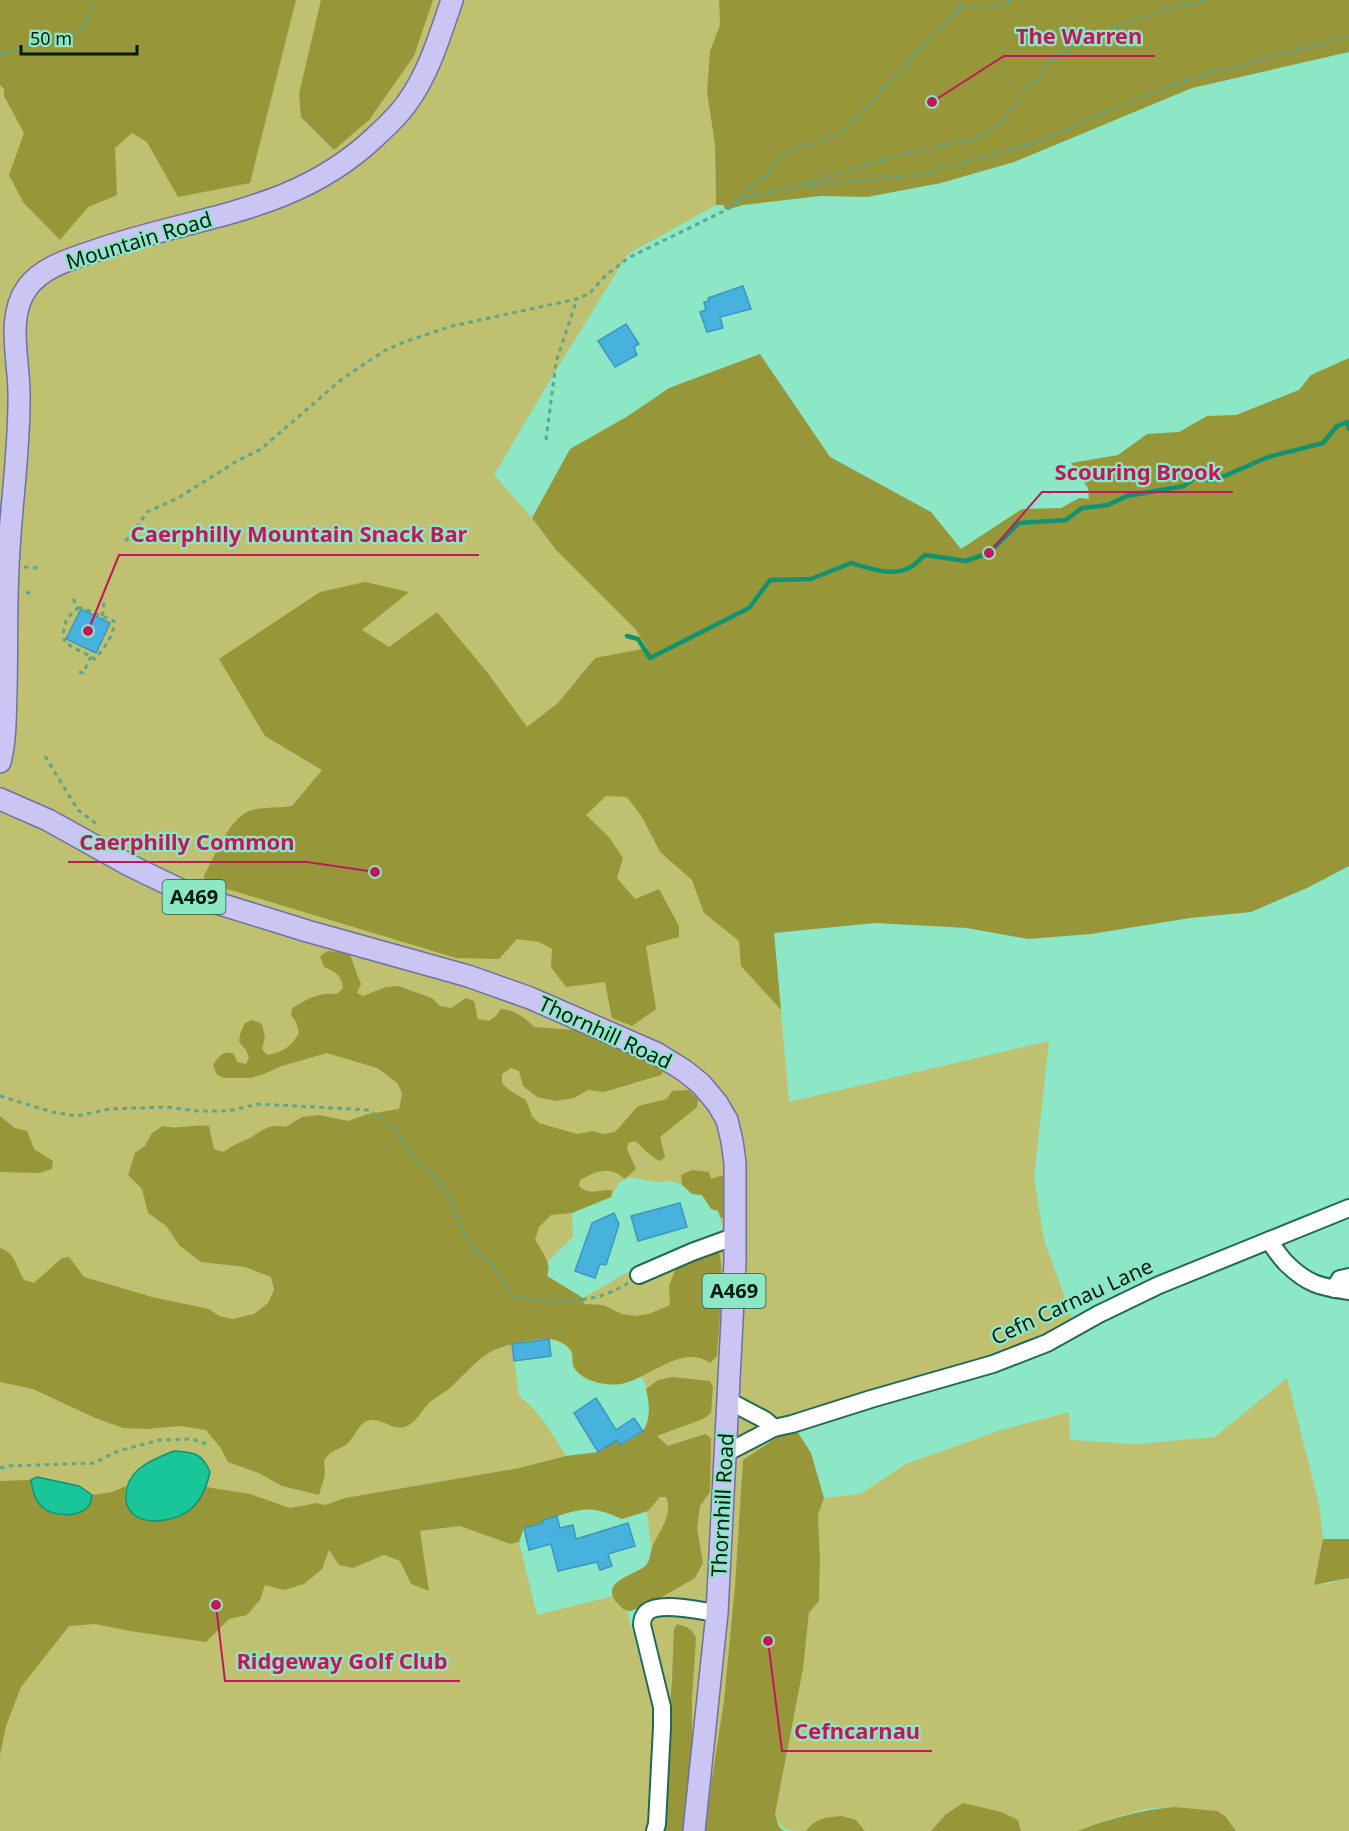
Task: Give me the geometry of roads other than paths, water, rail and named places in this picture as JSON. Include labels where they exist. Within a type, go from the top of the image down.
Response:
[{"type":"main road","name":"Mountain Road","points":[[0,762],[5,722],[8,567],[19,394],[16,312],[26,289],[39,275],[69,260],[117,243],[272,201],[334,170],[358,153],[407,103],[425,73],[452,0]]},
{"type":"main road","name":"Thornhill Road","points":[[0,799],[48,820],[191,896],[468,976],[530,998],[656,1053],[701,1084],[717,1103],[726,1120],[732,1141],[735,1163],[736,1236],[717,1613],[694,1831]]},
{"type":"street","name":"Cefn Carnau Lane","points":[[726,1453],[774,1428],[993,1364],[1047,1343],[1099,1314],[1159,1285],[1349,1208]]},
{"type":"street","points":[[639,1275],[736,1236]]},
{"type":"street","points":[[1270,1240],[1278,1255],[1302,1278],[1322,1287],[1342,1290],[1340,1280],[1349,1277]]},
{"type":"street","points":[[729,1401],[765,1420],[774,1428]]},
{"type":"street","points":[[655,1831],[663,1727],[662,1707],[642,1625],[643,1617],[647,1612],[661,1607],[717,1613]]},
{"type":"waterway","points":[[627,636],[638,639],[650,658],[749,608],[770,580],[811,579],[851,563],[880,571],[902,571],[911,567],[925,555],[966,561],[989,553],[1019,523],[1066,520],[1082,508],[1108,505],[1127,496],[1184,486],[1195,478],[1213,481],[1268,457],[1323,443],[1337,426],[1347,422],[1349,429]]},
{"type":"place","name":"The Warren","points":[[932,102]]},
{"type":"place","name":"Scouring Brook","points":[[989,553]]},
{"type":"place","name":"Caerphilly Mountain Snack Bar","points":[[88,631]]},
{"type":"place","name":"Caerphilly Common","points":[[375,872]]},
{"type":"place","name":"Ridgeway Golf Club","points":[[216,1605]]},
{"type":"place","name":"Cefncarnau","points":[[768,1641]]}]
